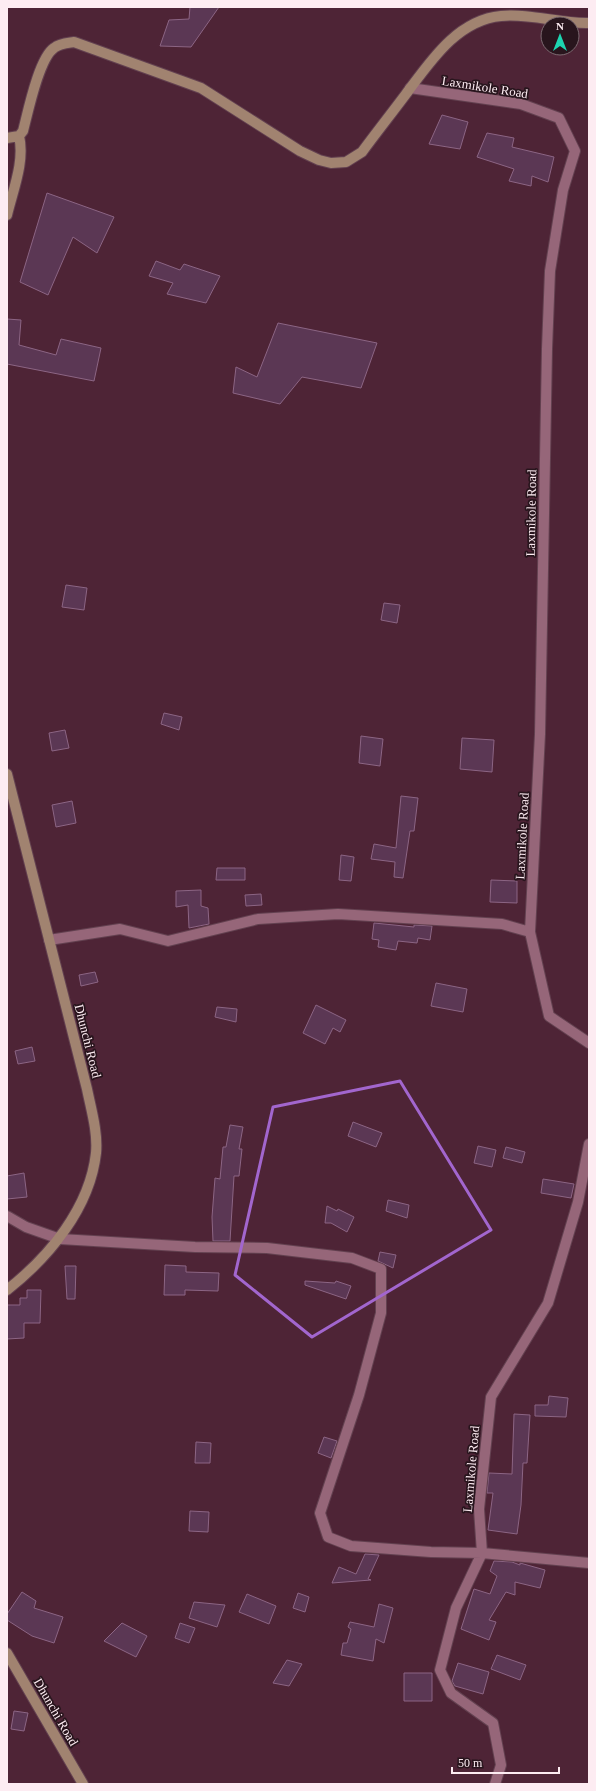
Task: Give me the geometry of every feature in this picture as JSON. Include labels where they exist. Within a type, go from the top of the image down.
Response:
[{"type":"street","points":[[7,138],[19,136],[23,131],[38,78],[45,59],[52,48],[62,44],[74,42],[86,45],[201,88],[300,151],[319,160],[331,163],[346,162],[362,152],[436,54],[454,36],[477,23],[501,16],[589,23]]},
{"type":"street","name":"Laxmikole Road","points":[[410,88],[521,104],[534,108],[559,118],[575,151],[563,190],[550,271],[547,349],[540,734],[530,932],[549,1016],[589,1043]]},
{"type":"street","points":[[7,215],[21,157],[19,136]]},
{"type":"street","name":"Dhunchi Road","points":[[7,774],[87,1089],[93,1121],[96,1151],[92,1174],[79,1204],[60,1239],[24,1277],[7,1290]]},
{"type":"street","points":[[49,940],[120,929],[168,941],[258,919],[338,914],[502,924],[530,932]]},
{"type":"street","name":"Laxmikole Road","points":[[496,1784],[501,1765],[493,1723],[452,1694],[440,1670],[456,1608],[482,1553],[479,1509],[491,1397],[548,1303],[578,1202],[589,1144]]},
{"type":"street","points":[[7,1216],[26,1227],[60,1239],[195,1247],[267,1248],[352,1258],[381,1269],[381,1313],[359,1395],[320,1513],[328,1537],[351,1546],[431,1552],[482,1553],[589,1563]]},
{"type":"street","name":"Dhunchi Road","points":[[7,1653],[83,1784]]},
{"type":"highlighted area","points":[[400,1081],[491,1230],[312,1337],[235,1275],[273,1107]]},
{"type":"building","points":[[190,7],[219,7],[191,47],[160,46],[169,20],[189,19]]},
{"type":"building","points":[[442,115],[468,122],[460,149],[429,144]]},
{"type":"building","points":[[487,133],[514,138],[512,147],[554,157],[548,182],[532,176],[531,186],[509,181],[514,169],[477,157]]},
{"type":"building","points":[[47,193],[114,217],[97,253],[73,237],[48,295],[20,282]]},
{"type":"building","points":[[156,261],[180,270],[184,264],[220,276],[206,303],[167,294],[173,283],[149,276]]},
{"type":"building","points":[[7,319],[21,320],[19,345],[56,355],[61,339],[101,348],[94,381],[7,364]]},
{"type":"building","points":[[278,323],[377,343],[361,388],[302,377],[280,404],[233,393],[236,367],[257,377]]},
{"type":"building","points":[[66,585],[87,588],[84,610],[62,607]]},
{"type":"building","points":[[384,603],[400,605],[397,623],[381,620]]},
{"type":"building","points":[[164,713],[182,717],[179,730],[161,724]]},
{"type":"building","points":[[65,730],[69,748],[52,751],[49,733]]},
{"type":"building","points":[[361,736],[383,739],[380,766],[359,763]]},
{"type":"building","points":[[462,738],[494,740],[492,772],[460,769]]},
{"type":"building","points":[[401,796],[418,798],[414,831],[410,831],[403,878],[394,877],[395,862],[371,859],[374,844],[396,848]]},
{"type":"building","points":[[72,801],[76,823],[56,827],[52,805]]},
{"type":"building","points":[[341,855],[354,857],[351,881],[339,880]]},
{"type":"building","points":[[217,868],[245,868],[245,880],[216,880]]},
{"type":"building","points":[[491,880],[517,881],[517,903],[490,902]]},
{"type":"building","points":[[201,890],[201,906],[208,908],[209,924],[189,928],[188,905],[176,907],[176,891]]},
{"type":"building","points":[[261,894],[262,905],[246,906],[245,895]]},
{"type":"building","points":[[374,923],[414,927],[414,925],[432,926],[430,940],[418,938],[417,943],[398,941],[396,950],[378,947],[379,940],[372,939]]},
{"type":"building","points":[[95,972],[98,982],[81,986],[79,975]]},
{"type":"building","points":[[436,983],[467,989],[463,1012],[431,1006]]},
{"type":"building","points":[[316,1005],[346,1020],[340,1032],[333,1028],[325,1044],[303,1033]]},
{"type":"building","points":[[217,1007],[237,1009],[236,1022],[215,1017]]},
{"type":"building","points":[[32,1047],[35,1061],[18,1064],[15,1051]]},
{"type":"building","points":[[353,1122],[382,1133],[376,1147],[348,1136]]},
{"type":"building","points":[[230,1125],[243,1127],[239,1149],[242,1149],[239,1176],[234,1176],[230,1241],[213,1241],[212,1217],[215,1178],[220,1179],[223,1147],[226,1147]]},
{"type":"building","points":[[478,1146],[496,1150],[492,1167],[474,1163]]},
{"type":"building","points":[[506,1147],[525,1152],[522,1163],[503,1158]]},
{"type":"building","points":[[24,1173],[27,1197],[7,1199],[7,1176]]},
{"type":"building","points":[[543,1179],[574,1184],[571,1198],[541,1193]]},
{"type":"building","points":[[388,1200],[409,1205],[407,1218],[386,1211]]},
{"type":"building","points":[[327,1206],[337,1211],[338,1209],[354,1217],[347,1232],[331,1223],[325,1223]]},
{"type":"building","points":[[380,1252],[396,1255],[393,1268],[378,1261]]},
{"type":"building","points":[[165,1265],[186,1266],[186,1272],[219,1273],[218,1291],[185,1290],[185,1295],[164,1295]]},
{"type":"building","points":[[65,1266],[76,1266],[75,1299],[67,1299]]},
{"type":"building","points":[[305,1281],[335,1283],[336,1281],[351,1286],[346,1299],[305,1285]]},
{"type":"building","points":[[27,1290],[41,1290],[40,1323],[24,1323],[24,1338],[7,1339],[7,1305],[20,1305],[20,1298],[27,1298]]},
{"type":"building","points":[[549,1396],[568,1398],[566,1417],[535,1416],[535,1405],[548,1405]]},
{"type":"building","points":[[514,1414],[530,1415],[527,1463],[523,1463],[521,1505],[517,1534],[488,1530],[493,1493],[487,1493],[489,1473],[512,1474]]},
{"type":"building","points":[[324,1437],[337,1441],[331,1458],[318,1453]]},
{"type":"building","points":[[196,1442],[211,1443],[210,1463],[195,1463]]},
{"type":"building","points":[[190,1511],[209,1512],[208,1532],[189,1531]]},
{"type":"building","points":[[365,1554],[379,1555],[368,1579],[371,1580],[332,1583],[339,1567],[356,1574]]},
{"type":"building","points":[[494,1561],[512,1562],[520,1565],[520,1563],[545,1570],[540,1588],[515,1582],[515,1595],[506,1592],[489,1620],[496,1622],[489,1640],[461,1629],[474,1589],[490,1594],[497,1576],[490,1571]]},
{"type":"building","points":[[22,1592],[36,1601],[34,1608],[63,1617],[54,1643],[32,1636],[7,1620],[7,1614]]},
{"type":"building","points":[[298,1593],[309,1597],[305,1612],[293,1608]]},
{"type":"building","points":[[247,1594],[276,1606],[269,1624],[239,1612]]},
{"type":"building","points":[[194,1602],[225,1605],[217,1627],[189,1618]]},
{"type":"building","points":[[379,1604],[393,1608],[384,1643],[376,1639],[373,1661],[341,1655],[343,1643],[347,1643],[351,1629],[348,1627],[350,1622],[374,1627]]},
{"type":"building","points":[[122,1623],[147,1636],[136,1657],[104,1641]]},
{"type":"building","points":[[180,1623],[195,1628],[189,1643],[175,1638]]},
{"type":"building","points":[[497,1655],[526,1665],[520,1680],[491,1669]]},
{"type":"building","points":[[287,1660],[302,1664],[289,1686],[273,1683]]},
{"type":"building","points":[[458,1663],[489,1672],[483,1694],[455,1686],[452,1681]]},
{"type":"building","points":[[404,1673],[432,1673],[432,1701],[404,1701]]},
{"type":"building","points":[[14,1711],[28,1713],[24,1731],[11,1729]]}]
